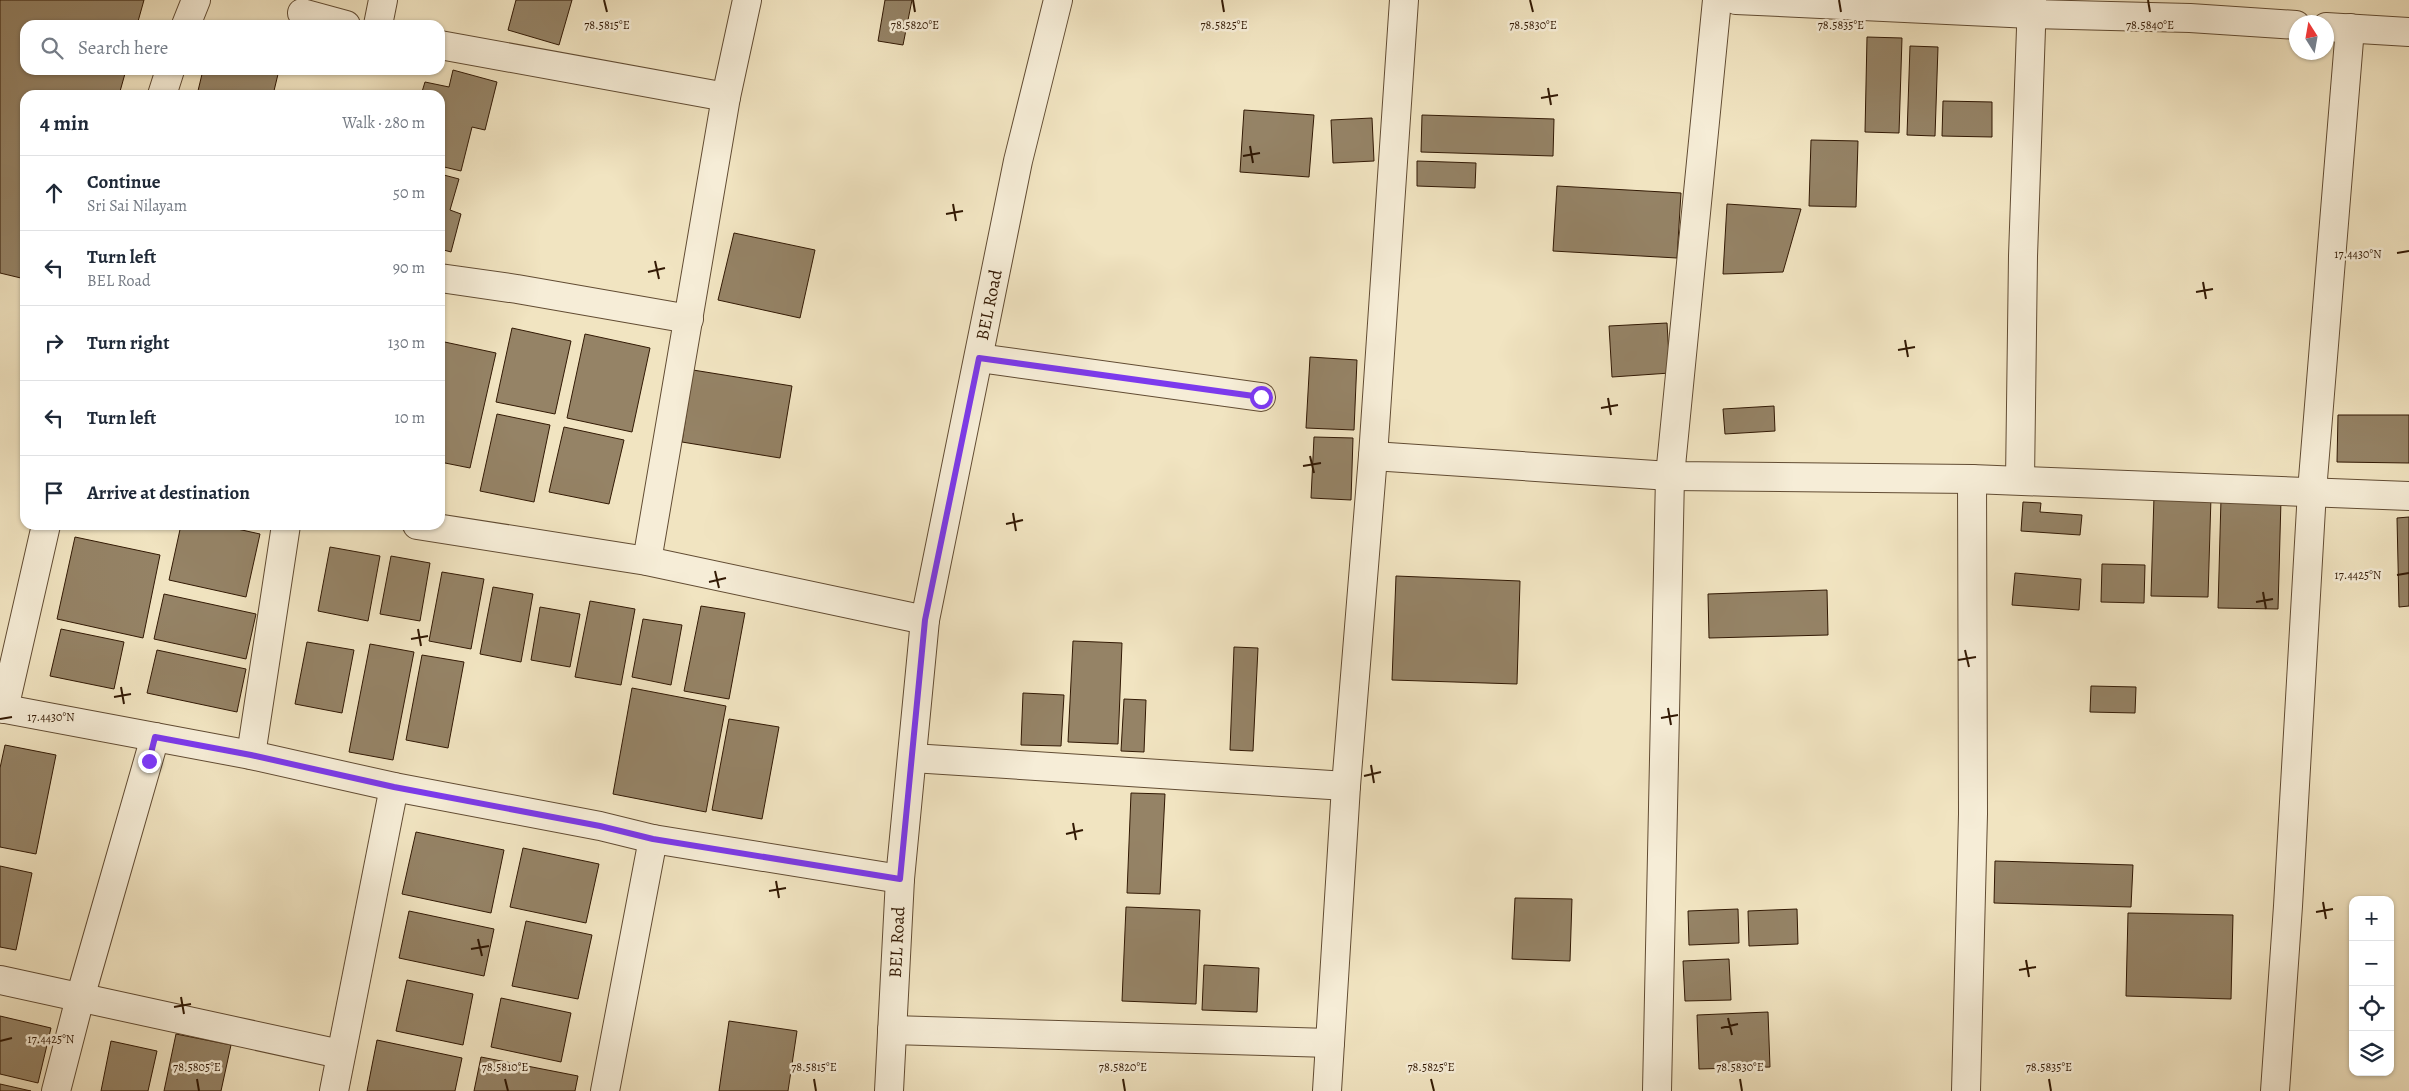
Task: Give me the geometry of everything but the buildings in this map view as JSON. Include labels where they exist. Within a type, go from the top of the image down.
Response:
[{"type":"street","points":[[188,20],[196,0]]},
{"type":"street","points":[[379,20],[383,0]]},
{"type":"street","points":[[648,561],[726,97],[747,0]]},
{"type":"street","name":"BEL Road","points":[[889,1091],[900,879],[925,620],[1018,161],[1058,0]]},
{"type":"street","points":[[1327,1091],[1346,786],[1373,456],[1404,0]]},
{"type":"street","points":[[1657,1091],[1670,476],[1716,0]]},
{"type":"street","points":[[1736,0],[2032,7],[2289,25]]},
{"type":"street","points":[[2020,480],[2024,256],[2032,7]]},
{"type":"street","points":[[302,13],[328,20]]},
{"type":"street","points":[[2275,1091],[2289,896],[2338,28],[2409,32]]},
{"type":"street","points":[[445,46],[726,97]]},
{"type":"street","points":[[164,90],[168,75]]},
{"type":"street","points":[[445,279],[517,289],[689,319]]},
{"type":"street","points":[[979,358],[1261,397]]},
{"type":"street","points":[[1373,456],[1670,476],[2020,480],[2312,490],[2409,496]]},
{"type":"street","points":[[1966,1091],[1973,814],[1972,479]]},
{"type":"street","points":[[445,529],[648,561],[925,620]]},
{"type":"street","points":[[45,530],[2,708],[251,755],[394,787],[600,826],[653,839],[900,879]]},
{"type":"street","points":[[251,755],[285,530]]},
{"type":"street","points":[[56,1091],[80,998],[155,737]]},
{"type":"street","points":[[912,758],[1346,786]]},
{"type":"street","points":[[334,1091],[394,787]]},
{"type":"street","points":[[605,1091],[653,839]]},
{"type":"street","points":[[0,980],[340,1054]]},
{"type":"street","points":[[892,1030],[1330,1043]]},
{"type":"route","points":[[149,761],[155,737],[251,755],[394,787],[600,826],[653,839],[900,879],[925,620],[979,358],[1261,397]]}]
